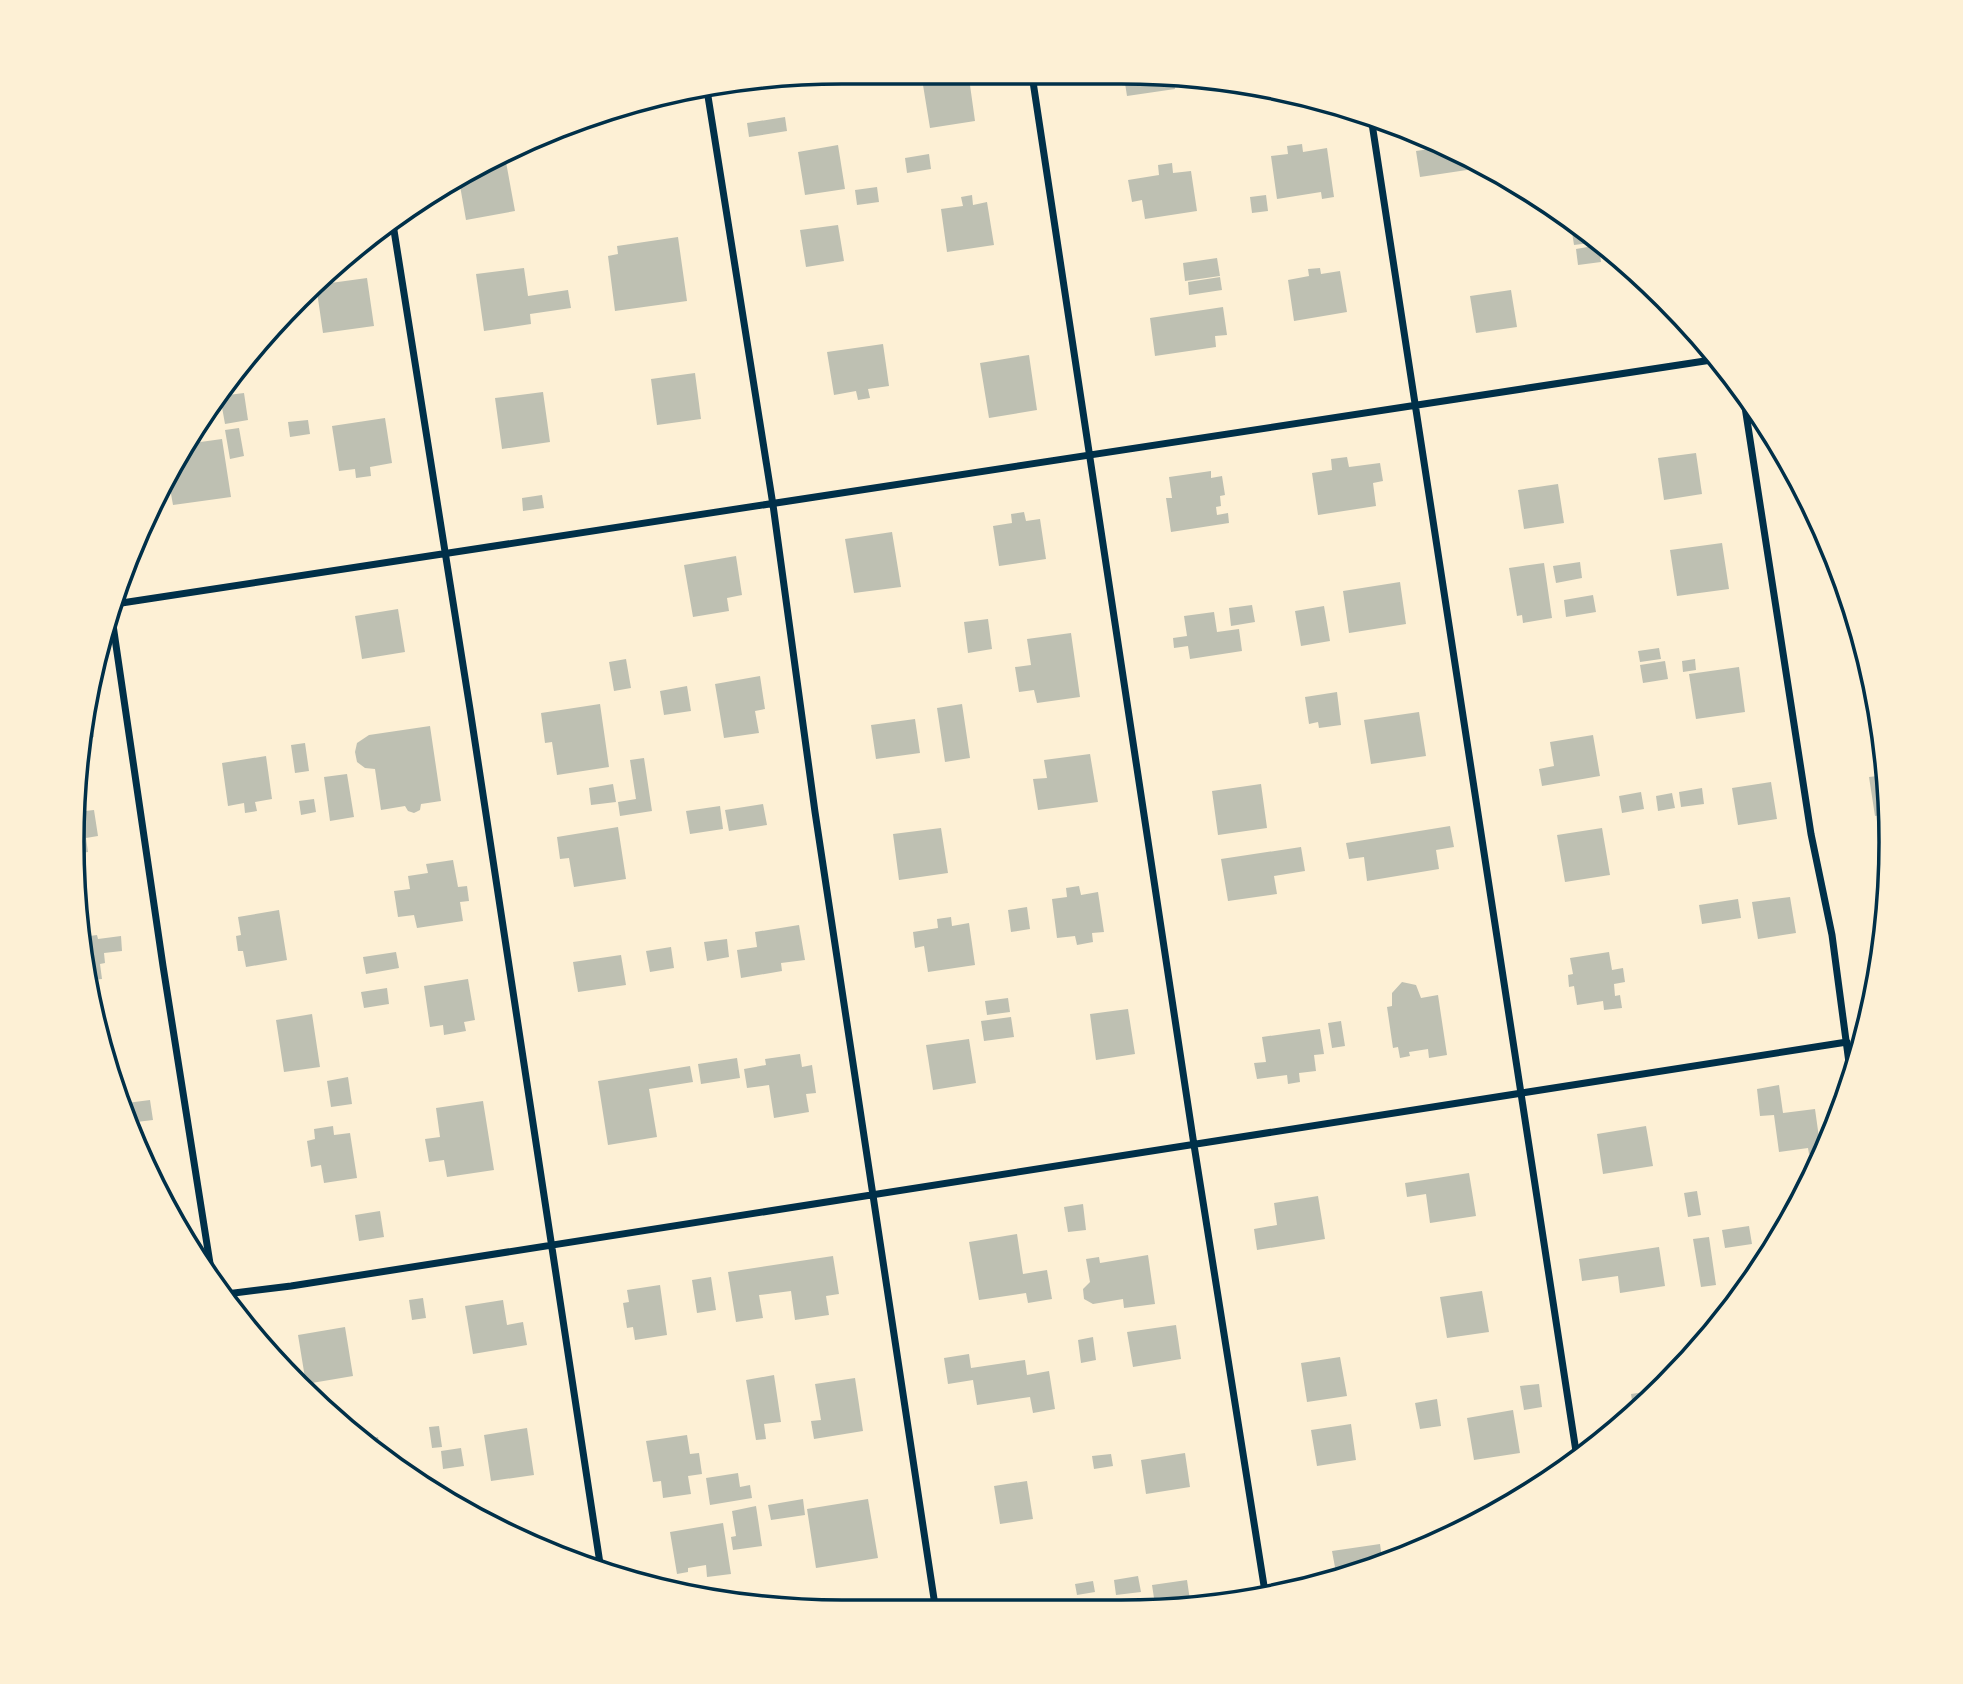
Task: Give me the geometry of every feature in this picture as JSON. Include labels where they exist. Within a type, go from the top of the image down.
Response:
[{"type":"street","points":[[1033,84],[1194,1145],[1264,1586]]},
{"type":"street","points":[[708,96],[773,505],[815,812],[934,1600]]},
{"type":"street","points":[[1373,127],[1575,1448]]},
{"type":"street","points":[[394,231],[600,1560]]},
{"type":"street","points":[[123,603],[1706,361]]},
{"type":"street","points":[[1746,414],[1811,834],[1834,948],[1848,1054]]},
{"type":"street","points":[[113,634],[209,1259]]},
{"type":"street","points":[[234,1293],[1847,1041]]},
{"type":"building","points":[[970,84],[975,121],[930,128],[923,85]]},
{"type":"building","points":[[1125,84],[1175,86],[1175,89],[1127,96]]},
{"type":"building","points":[[785,117],[787,131],[749,137],[747,123]]},
{"type":"building","points":[[1302,144],[1303,152],[1327,148],[1334,197],[1322,199],[1321,192],[1277,199],[1271,156],[1288,154],[1287,146]]},
{"type":"building","points":[[838,145],[845,189],[805,195],[798,152]]},
{"type":"building","points":[[1427,149],[1470,170],[1420,177],[1416,151]]},
{"type":"building","points":[[929,154],[931,169],[907,173],[905,158]]},
{"type":"building","points":[[506,162],[515,211],[466,220],[460,188]]},
{"type":"building","points":[[1172,163],[1173,173],[1191,171],[1197,211],[1145,219],[1142,200],[1132,202],[1128,180],[1159,175],[1158,165]]},
{"type":"building","points":[[877,187],[879,202],[857,205],[855,190]]},
{"type":"building","points":[[972,195],[973,205],[987,202],[994,245],[947,252],[941,209],[963,206],[961,197]]},
{"type":"building","points":[[1266,195],[1268,211],[1252,213],[1250,197]]},
{"type":"building","points":[[838,225],[844,261],[806,267],[800,230]]},
{"type":"building","points":[[1572,234],[1585,244],[1574,245]]},
{"type":"building","points":[[678,237],[687,301],[615,311],[608,256],[618,254],[617,246]]},
{"type":"building","points":[[1589,247],[1600,255],[1601,262],[1578,265],[1576,249]]},
{"type":"building","points":[[1217,258],[1220,276],[1185,281],[1183,263]]},
{"type":"building","points":[[524,268],[528,296],[568,290],[571,308],[530,314],[531,324],[484,331],[476,274]]},
{"type":"building","points":[[1320,268],[1321,274],[1340,271],[1347,312],[1294,321],[1288,280],[1309,276],[1308,269]]},
{"type":"building","points":[[1220,277],[1222,290],[1189,295],[1188,282]]},
{"type":"building","points":[[367,278],[374,326],[323,333],[317,295],[330,283]]},
{"type":"building","points":[[1511,290],[1517,327],[1476,333],[1470,296]]},
{"type":"building","points":[[1223,307],[1227,335],[1215,336],[1216,347],[1155,356],[1150,318]]},
{"type":"building","points":[[883,344],[889,386],[868,389],[870,398],[858,400],[856,391],[834,395],[827,352]]},
{"type":"building","points":[[1029,355],[1037,410],[989,418],[980,363]]},
{"type":"building","points":[[695,373],[701,419],[657,425],[651,379]]},
{"type":"building","points":[[543,392],[550,442],[502,449],[495,398]]},
{"type":"building","points":[[244,393],[248,420],[225,424],[222,407],[231,395]]},
{"type":"building","points":[[385,418],[392,463],[370,467],[371,476],[356,478],[355,469],[339,471],[332,426]]},
{"type":"building","points":[[308,420],[310,434],[290,437],[288,422]]},
{"type":"building","points":[[239,428],[244,456],[230,459],[225,430]]},
{"type":"building","points":[[222,439],[231,497],[173,505],[171,491],[199,442]]},
{"type":"building","points":[[1696,453],[1702,494],[1664,500],[1658,458]]},
{"type":"building","points":[[1347,457],[1349,467],[1380,463],[1383,481],[1373,483],[1376,506],[1318,515],[1312,473],[1332,470],[1331,459]]},
{"type":"building","points":[[1211,471],[1211,478],[1222,476],[1225,495],[1220,496],[1221,506],[1216,507],[1217,515],[1228,513],[1229,523],[1171,532],[1166,498],[1172,498],[1169,477]]},
{"type":"building","points":[[1558,484],[1564,523],[1524,529],[1518,490]]},
{"type":"building","points":[[542,495],[544,508],[523,511],[522,498]]},
{"type":"building","points":[[1024,512],[1026,521],[1040,519],[1046,559],[999,566],[993,526],[1012,523],[1011,514]]},
{"type":"building","points":[[892,532],[901,587],[854,593],[845,539]]},
{"type":"building","points":[[1722,543],[1729,589],[1677,596],[1670,550]]},
{"type":"building","points":[[736,556],[742,595],[727,598],[729,611],[693,617],[684,565]]},
{"type":"building","points":[[1580,562],[1582,578],[1556,583],[1553,566]]},
{"type":"building","points":[[1544,563],[1552,618],[1523,623],[1522,615],[1517,616],[1509,568]]},
{"type":"building","points":[[1400,582],[1406,624],[1349,633],[1343,591]]},
{"type":"building","points":[[1593,595],[1596,612],[1566,617],[1564,600]]},
{"type":"building","points":[[1252,605],[1255,622],[1231,626],[1229,608]]},
{"type":"building","points":[[1324,606],[1330,641],[1301,646],[1295,611]]},
{"type":"building","points":[[398,609],[405,652],[362,659],[355,616]]},
{"type":"building","points":[[1214,612],[1217,632],[1239,629],[1242,651],[1190,659],[1188,646],[1174,648],[1173,638],[1187,636],[1184,616]]},
{"type":"building","points":[[988,619],[992,649],[968,653],[964,622]]},
{"type":"building","points":[[1071,633],[1080,697],[1037,703],[1034,690],[1019,692],[1015,667],[1031,665],[1027,639]]},
{"type":"building","points":[[1659,648],[1661,659],[1640,662],[1638,651]]},
{"type":"building","points":[[626,659],[631,688],[614,691],[609,662]]},
{"type":"building","points":[[1695,659],[1696,670],[1683,672],[1682,661]]},
{"type":"building","points":[[1665,661],[1668,679],[1643,683],[1640,665]]},
{"type":"building","points":[[1739,667],[1745,712],[1696,719],[1689,674]]},
{"type":"building","points":[[760,676],[765,709],[755,711],[759,733],[724,738],[715,684]]},
{"type":"building","points":[[687,686],[691,711],[664,715],[660,691]]},
{"type":"building","points":[[1337,692],[1341,725],[1319,728],[1318,722],[1309,724],[1305,697]]},
{"type":"building","points":[[600,704],[609,767],[557,775],[552,742],[545,743],[541,713]]},
{"type":"building","points":[[962,704],[970,758],[945,762],[937,708]]},
{"type":"building","points":[[1419,712],[1426,756],[1371,764],[1364,720]]},
{"type":"building","points":[[915,719],[920,753],[876,759],[871,725]]},
{"type":"building","points":[[430,726],[441,801],[421,804],[420,810],[414,813],[408,811],[405,806],[381,810],[375,769],[365,768],[357,762],[357,743],[369,735]]},
{"type":"building","points":[[1593,735],[1600,776],[1542,786],[1539,769],[1554,766],[1550,742]]},
{"type":"building","points":[[305,743],[309,771],[295,773],[291,745]]},
{"type":"building","points":[[1090,754],[1098,802],[1038,810],[1033,779],[1047,778],[1044,760]]},
{"type":"building","points":[[266,756],[272,799],[255,802],[257,811],[245,813],[244,803],[228,806],[222,763]]},
{"type":"building","points":[[644,758],[652,811],[620,816],[618,802],[636,799],[630,760]]},
{"type":"building","points":[[347,774],[354,817],[330,821],[324,777]]},
{"type":"building","points":[[1876,776],[1878,816],[1875,816],[1869,777]]},
{"type":"building","points":[[1771,782],[1777,819],[1738,825],[1732,788]]},
{"type":"building","points":[[613,784],[616,802],[591,805],[589,788]]},
{"type":"building","points":[[1261,784],[1267,828],[1218,835],[1212,791]]},
{"type":"building","points":[[1702,788],[1704,804],[1681,807],[1679,792]]},
{"type":"building","points":[[1641,792],[1644,809],[1622,813],[1619,796]]},
{"type":"building","points":[[1672,793],[1675,808],[1658,811],[1656,796]]},
{"type":"building","points":[[314,799],[316,812],[301,815],[299,801]]},
{"type":"building","points":[[763,804],[767,825],[729,831],[725,810]]},
{"type":"building","points":[[720,806],[723,829],[690,834],[686,811]]},
{"type":"building","points":[[94,810],[98,836],[86,838],[88,852],[84,853],[84,842],[85,811]]},
{"type":"building","points":[[1450,826],[1454,847],[1436,850],[1439,869],[1367,881],[1364,857],[1349,859],[1346,843]]},
{"type":"building","points":[[618,827],[626,879],[574,887],[569,858],[560,859],[557,837]]},
{"type":"building","points":[[941,828],[948,873],[899,880],[893,834]]},
{"type":"building","points":[[1602,828],[1610,875],[1565,882],[1557,835]]},
{"type":"building","points":[[1301,847],[1305,871],[1274,876],[1277,894],[1228,901],[1221,859]]},
{"type":"building","points":[[453,860],[458,887],[467,886],[469,901],[460,902],[463,921],[417,928],[414,915],[398,917],[394,891],[410,889],[408,876],[428,873],[426,864]]},
{"type":"building","points":[[1079,886],[1081,895],[1098,892],[1104,932],[1092,933],[1093,942],[1077,945],[1075,936],[1057,938],[1052,899],[1067,897],[1066,888]]},
{"type":"building","points":[[1790,897],[1796,933],[1758,939],[1752,902]]},
{"type":"building","points":[[1738,899],[1741,918],[1702,924],[1699,905]]},
{"type":"building","points":[[1027,907],[1030,929],[1011,932],[1008,910]]},
{"type":"building","points":[[279,910],[287,960],[246,967],[243,951],[238,951],[236,936],[241,935],[238,917]]},
{"type":"building","points":[[951,917],[952,926],[969,923],[975,965],[928,972],[924,946],[915,948],[913,932],[938,928],[937,919]]},
{"type":"building","points":[[799,925],[805,960],[781,963],[782,971],[741,978],[737,950],[757,947],[755,932]]},
{"type":"building","points":[[97,935],[98,939],[121,936],[122,951],[104,953],[105,963],[100,964],[102,979],[97,979],[90,936]]},
{"type":"building","points":[[727,939],[729,957],[707,961],[704,942]]},
{"type":"building","points":[[671,947],[674,968],[650,972],[646,951]]},
{"type":"building","points":[[396,952],[399,968],[366,974],[363,957]]},
{"type":"building","points":[[1609,952],[1612,970],[1623,968],[1625,982],[1614,984],[1615,996],[1620,995],[1622,1008],[1604,1010],[1603,1001],[1577,1005],[1574,986],[1569,987],[1568,975],[1573,974],[1570,958]]},
{"type":"building","points":[[621,955],[626,985],[578,992],[573,962]]},
{"type":"building","points":[[468,979],[475,1020],[464,1022],[466,1031],[444,1035],[443,1025],[430,1027],[424,986]]},
{"type":"building","points":[[1402,982],[1416,985],[1421,998],[1438,995],[1447,1055],[1429,1058],[1428,1049],[1409,1052],[1410,1056],[1400,1058],[1398,1047],[1393,1048],[1387,1007],[1392,1006],[1392,993]]},
{"type":"building","points":[[387,988],[389,1004],[364,1008],[361,992]]},
{"type":"building","points":[[1008,998],[1010,1012],[987,1015],[985,1001]]},
{"type":"building","points":[[1128,1009],[1135,1054],[1096,1060],[1090,1014]]},
{"type":"building","points":[[312,1014],[320,1067],[284,1072],[276,1020]]},
{"type":"building","points":[[1011,1017],[1014,1037],[984,1041],[981,1021]]},
{"type":"building","points":[[1341,1021],[1345,1046],[1332,1048],[1328,1023]]},
{"type":"building","points":[[1320,1029],[1324,1054],[1314,1055],[1316,1071],[1299,1073],[1300,1082],[1288,1084],[1287,1075],[1257,1079],[1254,1063],[1266,1062],[1262,1037]]},
{"type":"building","points":[[969,1039],[976,1083],[933,1090],[926,1045]]},
{"type":"building","points":[[800,1054],[802,1067],[812,1065],[816,1093],[806,1094],[809,1112],[774,1118],[769,1085],[747,1088],[744,1069],[766,1065],[765,1059]]},
{"type":"building","points":[[737,1058],[740,1078],[701,1084],[698,1064]]},
{"type":"building","points":[[690,1066],[693,1082],[649,1089],[657,1137],[608,1145],[598,1081]]},
{"type":"building","points":[[348,1077],[352,1104],[331,1107],[327,1081]]},
{"type":"building","points":[[1779,1085],[1783,1113],[1815,1109],[1819,1137],[1811,1154],[1809,1154],[1808,1148],[1779,1152],[1774,1115],[1760,1116],[1757,1089]]},
{"type":"building","points":[[150,1100],[153,1120],[138,1122],[130,1103]]},
{"type":"building","points":[[483,1101],[494,1170],[447,1177],[444,1160],[429,1162],[425,1139],[440,1137],[436,1108]]},
{"type":"building","points":[[333,1126],[334,1135],[350,1133],[357,1178],[324,1183],[321,1165],[311,1167],[307,1141],[315,1139],[314,1129]]},
{"type":"building","points":[[1646,1126],[1653,1166],[1603,1174],[1597,1134]]},
{"type":"building","points":[[1469,1173],[1476,1216],[1430,1223],[1426,1194],[1407,1197],[1405,1183]]},
{"type":"building","points":[[1697,1191],[1701,1215],[1688,1217],[1684,1193]]},
{"type":"building","points":[[1318,1196],[1325,1239],[1257,1250],[1254,1229],[1277,1225],[1274,1203]]},
{"type":"building","points":[[1083,1204],[1086,1230],[1068,1232],[1064,1207]]},
{"type":"building","points":[[380,1211],[384,1237],[359,1241],[355,1215]]},
{"type":"building","points":[[1749,1226],[1752,1244],[1725,1248],[1722,1230]]},
{"type":"building","points":[[1017,1234],[1023,1274],[1047,1270],[1052,1299],[1028,1303],[1026,1293],[979,1300],[969,1242]]},
{"type":"building","points":[[1709,1237],[1716,1285],[1701,1287],[1693,1239]]},
{"type":"building","points":[[1659,1247],[1665,1286],[1620,1293],[1618,1276],[1582,1281],[1579,1259]]},
{"type":"building","points":[[1148,1255],[1155,1304],[1124,1308],[1123,1299],[1093,1304],[1084,1299],[1083,1289],[1090,1282],[1086,1259],[1099,1257],[1100,1263]]},
{"type":"building","points":[[833,1256],[839,1294],[826,1296],[829,1315],[795,1320],[791,1291],[759,1295],[763,1318],[736,1322],[728,1272]]},
{"type":"building","points":[[711,1277],[716,1310],[697,1313],[692,1280]]},
{"type":"building","points":[[660,1285],[667,1335],[635,1340],[633,1327],[627,1328],[623,1303],[629,1302],[627,1290]]},
{"type":"building","points":[[1482,1291],[1489,1332],[1447,1338],[1440,1297]]},
{"type":"building","points":[[423,1298],[426,1318],[412,1320],[409,1300]]},
{"type":"building","points":[[503,1300],[507,1325],[523,1322],[527,1345],[473,1354],[465,1306]]},
{"type":"building","points":[[1176,1325],[1181,1359],[1133,1367],[1127,1332]]},
{"type":"building","points":[[345,1327],[353,1376],[311,1383],[305,1377],[298,1335]]},
{"type":"building","points":[[1093,1337],[1096,1360],[1081,1363],[1078,1340]]},
{"type":"building","points":[[969,1354],[971,1368],[1025,1360],[1027,1375],[1049,1371],[1055,1409],[1033,1413],[1030,1397],[977,1405],[973,1380],[948,1384],[944,1358]]},
{"type":"building","points":[[1340,1357],[1347,1396],[1307,1402],[1301,1363]]},
{"type":"building","points":[[774,1375],[781,1422],[764,1424],[766,1439],[756,1440],[746,1380]]},
{"type":"building","points":[[855,1378],[863,1431],[814,1439],[811,1421],[821,1420],[815,1384]]},
{"type":"building","points":[[1539,1384],[1542,1407],[1524,1410],[1520,1386]]},
{"type":"building","points":[[1642,1392],[1632,1401],[1631,1394]]},
{"type":"building","points":[[1437,1399],[1441,1426],[1420,1429],[1415,1403]]},
{"type":"building","points":[[1513,1410],[1520,1453],[1474,1460],[1467,1418]]},
{"type":"building","points":[[1351,1424],[1356,1460],[1317,1466],[1311,1430]]},
{"type":"building","points":[[439,1426],[442,1447],[432,1448],[429,1427]]},
{"type":"building","points":[[527,1428],[534,1475],[491,1481],[484,1435]]},
{"type":"building","points":[[687,1435],[690,1454],[699,1453],[702,1474],[688,1476],[691,1494],[663,1498],[661,1481],[653,1482],[646,1441]]},
{"type":"building","points":[[461,1448],[464,1466],[443,1469],[441,1451]]},
{"type":"building","points":[[1185,1453],[1190,1487],[1146,1494],[1141,1460]]},
{"type":"building","points":[[1111,1454],[1113,1466],[1094,1469],[1092,1456]]},
{"type":"building","points":[[738,1473],[740,1487],[750,1485],[752,1498],[710,1505],[706,1478]]},
{"type":"building","points":[[1027,1481],[1033,1519],[1000,1524],[994,1486]]},
{"type":"building","points":[[803,1499],[805,1515],[771,1520],[768,1505]]},
{"type":"building","points":[[868,1499],[878,1558],[816,1568],[807,1509]]},
{"type":"building","points":[[756,1506],[762,1546],[733,1550],[731,1537],[736,1536],[732,1511]]},
{"type":"building","points":[[723,1523],[731,1574],[707,1577],[706,1565],[688,1568],[688,1572],[677,1574],[670,1532]]},
{"type":"building","points":[[1380,1544],[1381,1554],[1335,1569],[1332,1551]]},
{"type":"building","points":[[1138,1576],[1141,1592],[1116,1595],[1114,1580]]},
{"type":"building","points":[[1187,1580],[1189,1596],[1154,1599],[1152,1585]]},
{"type":"building","points":[[1093,1581],[1095,1592],[1077,1595],[1075,1584]]}]
